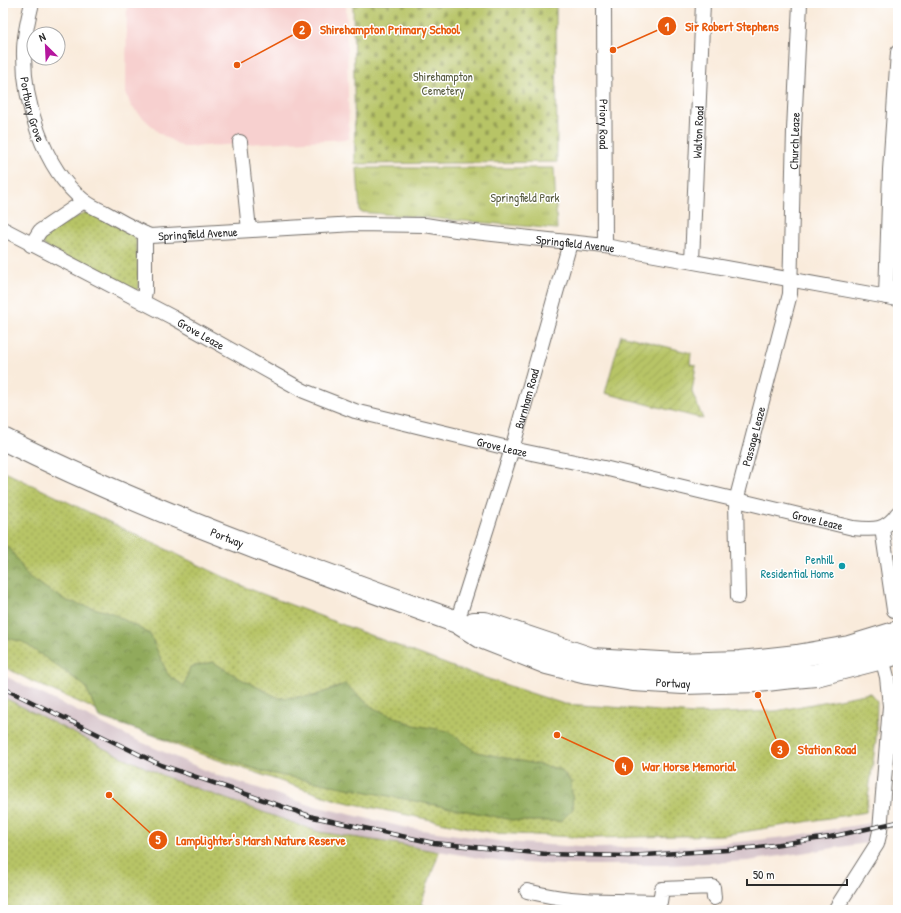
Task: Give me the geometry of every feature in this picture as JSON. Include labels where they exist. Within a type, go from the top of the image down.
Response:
[{"type":"highway","name":"Portway","points":[[3,439],[169,514],[237,541],[457,622],[481,637],[547,663],[587,673],[633,680],[683,683],[758,681],[816,675],[890,656]]},
{"type":"highway","name":"Portway","points":[[457,622],[485,623],[592,659],[676,664],[740,662],[797,656],[849,647],[898,632]]},
{"type":"street","name":"Portbury Grove","points":[[32,3],[25,34],[24,51],[29,104],[40,140],[58,173],[69,188],[84,201]]},
{"type":"street","name":"Priory Road","points":[[604,3],[606,246]]},
{"type":"street","name":"Walton Road","points":[[692,261],[702,3]]},
{"type":"street","name":"Church Leaze","points":[[791,279],[794,130],[800,3]]},
{"type":"street","points":[[892,298],[898,52]]},
{"type":"street","name":"Springfield Avenue","points":[[240,142],[249,230]]},
{"type":"street","name":"Springfield Avenue","points":[[84,201],[150,236],[354,224],[424,225],[456,230],[606,246],[892,298]]},
{"type":"street","points":[[31,245],[40,231],[84,201]]},
{"type":"street","name":"Grove Leaze","points":[[3,230],[172,317],[304,391],[355,411],[512,449],[604,468],[853,528],[882,528]]},
{"type":"street","points":[[143,302],[145,291],[145,234]]},
{"type":"street","name":"Burnham Road","points":[[457,622],[512,449],[570,243]]},
{"type":"street","name":"Passage Leaze","points":[[738,597],[736,501],[790,294],[791,279]]},
{"type":"street","points":[[894,610],[882,528],[893,521],[898,513]]},
{"type":"street","points":[[835,910],[877,844],[880,831],[890,706],[888,677],[890,656]]},
{"type":"street","points":[[527,891],[556,898],[615,906],[660,902],[662,889],[714,887],[714,898]]},
{"type":"shaded area","points":[[127,3],[346,3],[349,139],[183,147],[159,133],[131,106],[126,93]]},
{"type":"shaded area","points":[[3,675],[134,739],[214,774],[310,805],[403,827],[505,842],[595,848],[699,846],[786,837],[870,823],[867,843],[748,861],[670,865],[567,865],[502,862],[319,832],[173,780],[105,749],[3,697]]},
{"type":"green space","name":"Shirehampton Cemetery","points":[[353,3],[556,3],[557,162],[355,164]]},
{"type":"green space","name":"Springfield Park","points":[[357,168],[554,168],[557,229],[360,212]]},
{"type":"green space","points":[[84,213],[90,213],[131,233],[136,239],[138,289],[130,292],[44,246],[44,235]]},
{"type":"green space","points":[[621,335],[691,353],[690,364],[696,365],[692,392],[703,419],[605,393]]},
{"type":"green space","points":[[3,471],[247,588],[461,670],[564,704],[694,714],[776,711],[870,693],[877,701],[876,740],[866,812],[724,835],[595,838],[493,833],[336,800],[183,748],[31,681],[3,666]]},
{"type":"green space","points":[[3,546],[9,547],[29,578],[67,601],[112,613],[150,634],[168,675],[184,686],[190,667],[213,662],[241,679],[279,698],[314,696],[345,684],[373,708],[414,725],[448,731],[477,752],[560,769],[571,782],[573,809],[561,821],[518,821],[264,772],[99,717],[85,686],[23,642],[3,637]]},
{"type":"green space","points":[[3,697],[105,749],[173,780],[257,810],[319,832],[439,852],[421,904],[434,910],[3,910]]},
{"type":"railway","points":[[3,688],[161,765],[313,817],[434,843],[546,854],[628,856],[759,847],[830,837],[898,822]]},
{"type":"place","name":"Sir Robert Stephens","points":[[613,50]]},
{"type":"place","name":"Shirehampton Primary School","points":[[237,65]]},
{"type":"place","name":"Penhill Residential Home","points":[[842,566]]},
{"type":"place","name":"Station Road","points":[[758,695]]},
{"type":"place","name":"War Horse Memorial","points":[[557,735]]},
{"type":"place","name":"Lamplighter's Marsh Nature Reserve","points":[[109,795]]}]
